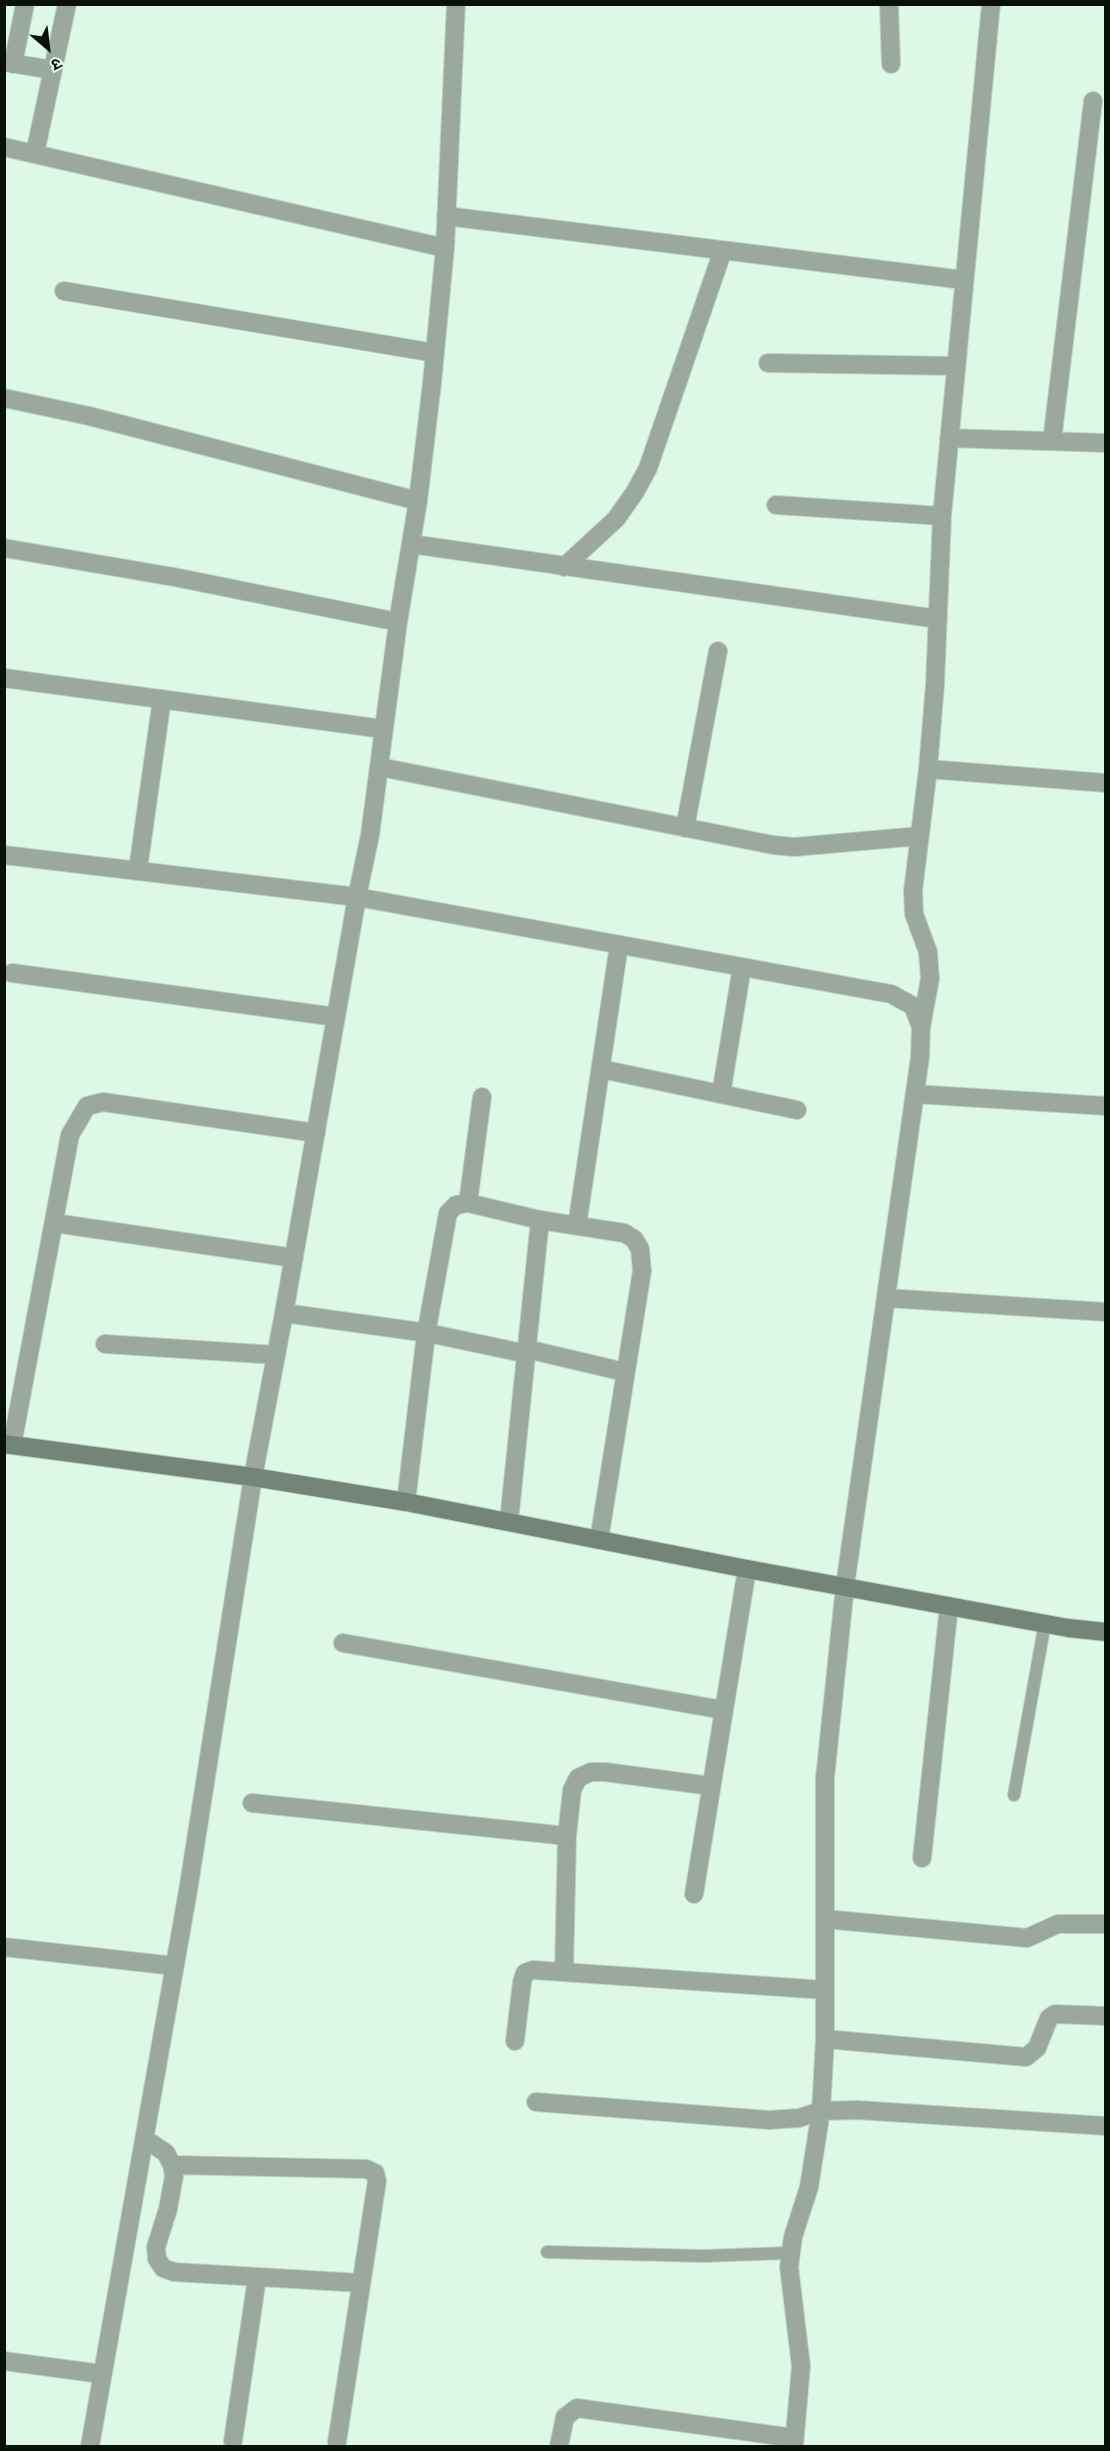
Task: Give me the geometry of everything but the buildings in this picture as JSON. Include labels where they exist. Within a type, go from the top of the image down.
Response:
[{"type":"street","points":[[25,4],[9,63],[53,70]]},
{"type":"street","points":[[34,153],[67,4]]},
{"type":"street","points":[[90,2446],[175,1966],[253,1477],[370,835],[398,622],[418,501],[435,353],[445,248],[456,4]]},
{"type":"street","points":[[889,4],[891,64]]},
{"type":"street","points":[[559,2446],[565,2417],[577,2408],[794,2442],[801,2366],[790,2288],[789,2253],[809,2187],[821,2111],[825,2039],[825,1778],[845,1586],[915,1094],[921,1027],[930,979],[928,952],[914,914],[913,891],[928,769],[942,516],[991,4]]},
{"type":"street","points":[[1052,441],[1093,101]]},
{"type":"street","points":[[4,147],[445,248]]},
{"type":"street","points":[[446,216],[964,280]]},
{"type":"street","points":[[564,567],[616,519],[648,468],[723,250]]},
{"type":"street","points":[[64,291],[435,353]]},
{"type":"street","points":[[768,363],[956,366]]},
{"type":"street","points":[[4,398],[89,416],[418,501]]},
{"type":"street","points":[[949,438],[1106,443]]},
{"type":"street","points":[[776,505],[942,516]]},
{"type":"street","points":[[411,544],[938,619]]},
{"type":"street","points":[[4,548],[174,577],[398,622]]},
{"type":"street","points":[[685,828],[718,651]]},
{"type":"street","points":[[4,678],[384,729]]},
{"type":"street","points":[[138,869],[162,699]]},
{"type":"street","points":[[380,767],[685,828],[794,847],[920,836]]},
{"type":"street","points":[[928,769],[1106,783]]},
{"type":"street","points":[[4,855],[138,869],[357,897],[891,994],[913,1006],[921,1027]]},
{"type":"street","points":[[577,1226],[619,945]]},
{"type":"street","points":[[721,1094],[742,967]]},
{"type":"street","points":[[12,973],[336,1017]]},
{"type":"street","points":[[601,1069],[797,1110]]},
{"type":"street","points":[[915,1094],[1106,1106]]},
{"type":"street","points":[[468,1203],[482,1097]]},
{"type":"street","points":[[316,1132],[103,1102],[87,1106],[70,1135],[8,1444],[253,1477],[406,1502],[747,1569],[1106,1632]]},
{"type":"street","points":[[406,1502],[426,1334],[448,1213],[456,1205],[468,1203],[540,1220],[624,1233],[634,1239],[640,1249],[642,1271],[599,1540]]},
{"type":"street","points":[[508,1521],[540,1220]]},
{"type":"street","points":[[54,1223],[294,1258]]},
{"type":"street","points":[[886,1298],[1106,1312]]},
{"type":"street","points":[[284,1313],[426,1334],[518,1352],[528,1349],[615,1370],[626,1370]]},
{"type":"street","points":[[105,1344],[276,1355]]},
{"type":"street","points":[[693,1894],[747,1569]]},
{"type":"street","points":[[922,1858],[949,1606]]},
{"type":"street","points":[[343,1643],[723,1710]]},
{"type":"street","points":[[564,1972],[567,1836],[572,1790],[578,1778],[591,1772],[711,1786]]},
{"type":"street","points":[[252,1803],[567,1836]]},
{"type":"street","points":[[825,1920],[1027,1938],[1058,1924],[1106,1924]]},
{"type":"street","points":[[4,1947],[175,1966]]},
{"type":"street","points":[[515,2041],[522,1982],[525,1973],[533,1970],[825,1990]]},
{"type":"street","points":[[825,2039],[1026,2057],[1037,2048],[1048,2018],[1055,2014],[1106,2016]]},
{"type":"street","points":[[536,2102],[769,2120],[799,2118],[821,2111],[857,2110],[1106,2126]]},
{"type":"street","points":[[145,2139],[166,2153],[172,2166],[173,2188],[156,2247],[160,2264],[167,2270],[257,2278],[361,2283]]},
{"type":"street","points":[[172,2166],[372,2170],[377,2181],[337,2442]]},
{"type":"street","points":[[233,2441],[257,2278]]},
{"type":"street","points":[[4,2361],[102,2374]]},
{"type":"lane","points":[[1014,1795],[1045,1623]]},
{"type":"lane","points":[[547,2252],[702,2256],[789,2253]]}]
